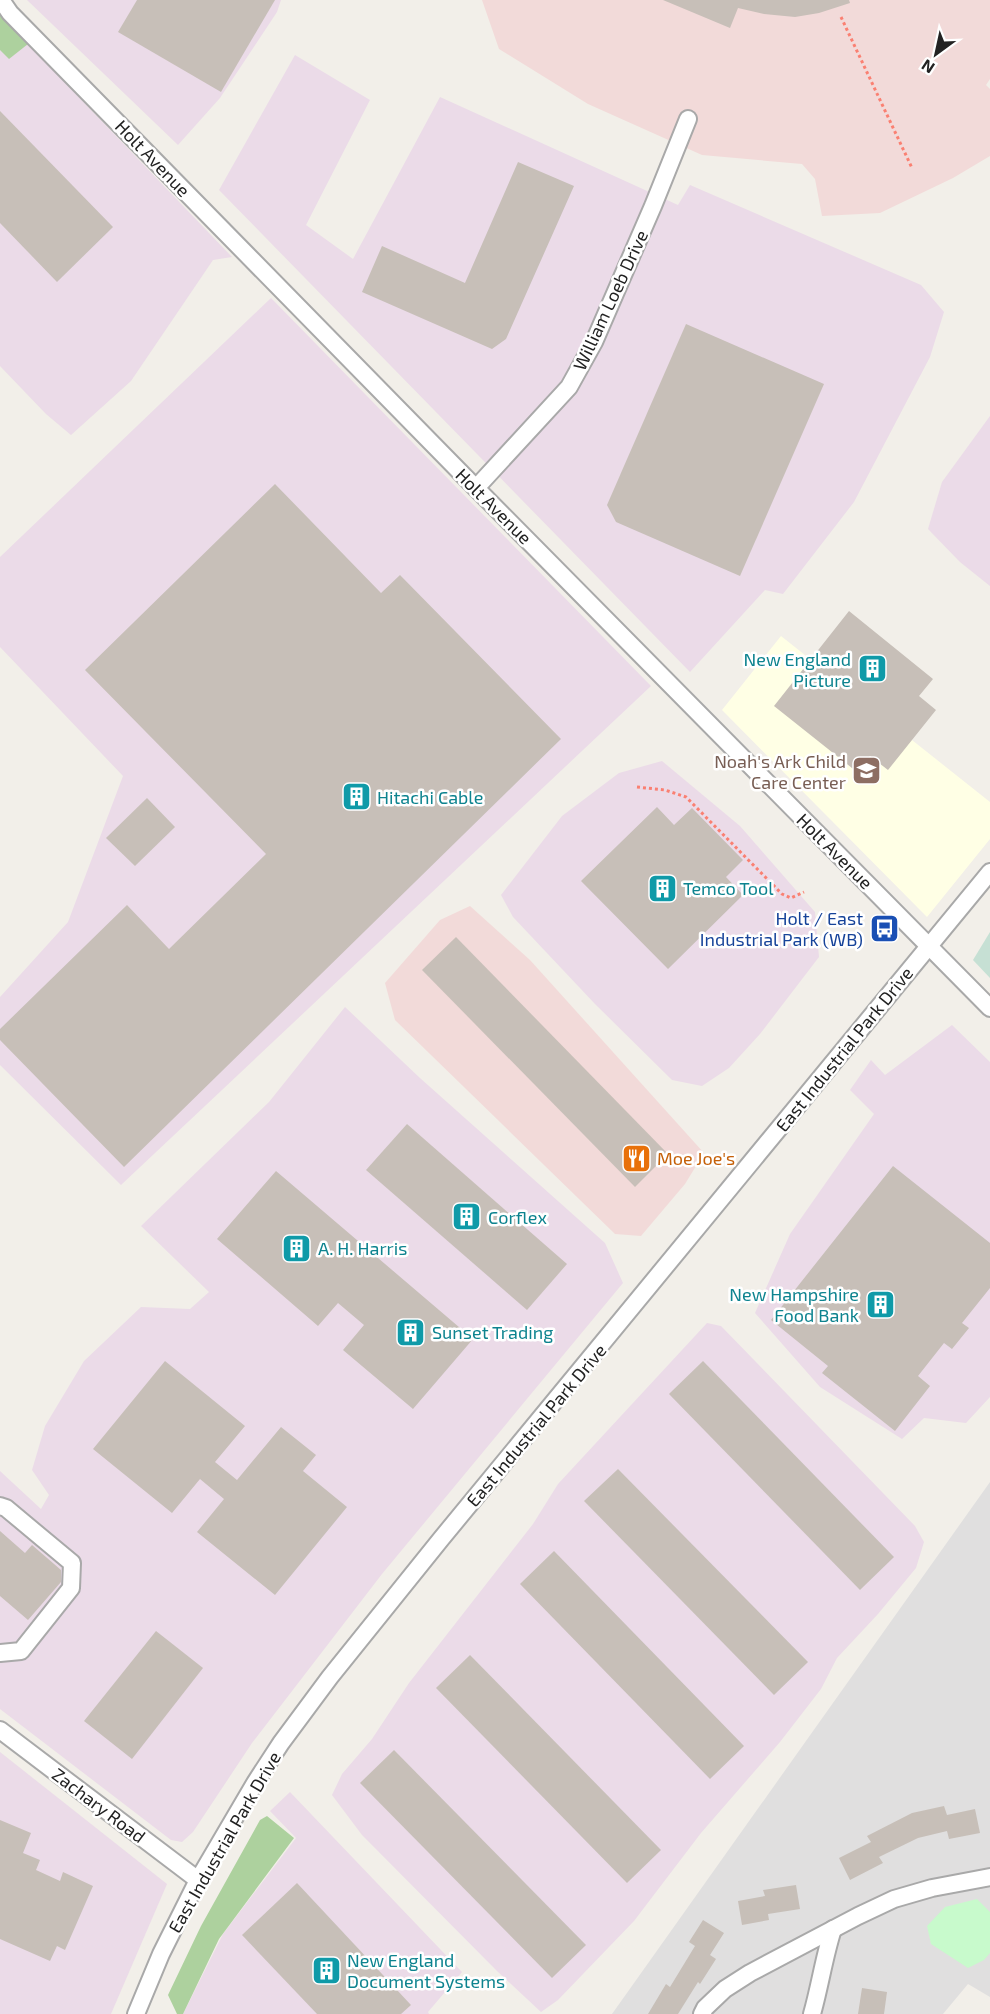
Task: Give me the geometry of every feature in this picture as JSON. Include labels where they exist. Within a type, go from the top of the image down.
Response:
[{"type":"street","name":"Holt Avenue","points":[[1,0],[10,13],[476,488],[990,1008]]},
{"type":"street","name":"William Loeb Drive","points":[[476,488],[569,387],[594,342],[688,118]]},
{"type":"street","name":"East Industrial Park Drive","points":[[136,2014],[161,1954],[198,1880],[281,1743],[330,1677],[990,872]]},
{"type":"street","points":[[0,1506],[6,1508],[72,1563],[71,1588],[21,1651],[0,1653]]},
{"type":"street","name":"Zachary Road","points":[[0,1730],[198,1880]]},
{"type":"street","points":[[702,2014],[705,2008],[725,1989],[750,1973],[894,1899],[932,1888],[990,1877]]},
{"type":"street","points":[[812,2014],[823,1959],[833,1929]]},
{"type":"path","points":[[841,17],[912,168]]},
{"type":"path","points":[[637,787],[665,790],[686,797],[782,894],[791,898],[804,892]]},
{"type":"shaded area","points":[[27,0],[281,0],[277,12],[220,98],[178,145]]},
{"type":"shaded area","points":[[482,0],[990,0],[990,79],[986,85],[990,89],[990,156],[953,178],[880,213],[822,216],[815,179],[802,164],[702,155],[588,104],[499,49]]},
{"type":"shaded area","points":[[0,15],[232,257],[213,260],[131,381],[71,435],[46,414],[0,366]]},
{"type":"shaded area","points":[[295,55],[370,100],[306,225],[353,259],[440,97],[678,205],[690,185],[921,285],[944,312],[930,357],[854,502],[783,594],[765,590],[690,672],[219,190]]},
{"type":"shaded area","points":[[271,298],[651,686],[121,1185],[0,1065],[0,997],[68,922],[123,776],[0,647],[0,557]]},
{"type":"shaded area","points":[[990,416],[990,586],[960,562],[928,529],[942,482]]},
{"type":"shaded area","name":"Noah's Ark Child Care Center","points":[[781,636],[990,802],[990,839],[927,917],[722,710]]},
{"type":"shaded area","points":[[662,761],[740,826],[815,912],[819,957],[760,1034],[729,1068],[702,1086],[672,1080],[595,1004],[513,917],[501,895],[562,816],[619,773]]},
{"type":"shaded area","points":[[470,906],[530,960],[704,1153],[685,1184],[641,1236],[615,1234],[395,1020],[385,983],[440,920]]},
{"type":"shaded area","points":[[990,932],[990,978],[973,960]]},
{"type":"shaded area","points":[[345,1007],[420,1078],[605,1243],[623,1283],[382,1574],[252,1743],[193,1832],[182,1842],[171,1840],[0,1709],[0,1471],[41,1509],[49,1495],[32,1470],[45,1426],[84,1361],[141,1307],[190,1309],[209,1292],[141,1226],[269,1102]]},
{"type":"shaded area","points":[[952,1025],[990,1062],[990,1397],[966,1423],[924,1418],[902,1439],[820,1387],[755,1313],[790,1234],[874,1114],[850,1090],[871,1060],[885,1075]]},
{"type":"shaded area","points":[[707,1323],[721,1326],[915,1526],[924,1542],[916,1568],[837,1658],[821,1689],[780,1742],[701,1833],[634,1921],[558,2000],[541,2012],[362,1835],[332,1795],[342,1774],[372,1739],[409,1683],[533,1524],[558,1484]]},
{"type":"shaded area","points":[[990,1482],[990,1997],[968,1984],[943,2014],[612,2014]]},
{"type":"shaded area","points":[[0,1752],[167,1884],[111,2014],[0,2014]]},
{"type":"shaded area","points":[[290,1792],[462,1972],[428,2012],[429,2014],[183,2014],[223,1934],[296,1838],[270,1811]]},
{"type":"green space","points":[[0,15],[28,44],[9,59],[0,50]]},
{"type":"green space","points":[[267,1816],[294,1838],[219,1939],[183,2014],[177,2014],[168,1995],[201,1926],[260,1820]]},
{"type":"green space","points":[[977,1899],[990,1912],[990,1953],[984,1960],[968,1968],[931,1944],[927,1926],[945,1907]]},
{"type":"building","points":[[137,0],[275,0],[221,92],[118,32]]},
{"type":"building","points":[[663,0],[849,0],[850,3],[819,13],[795,17],[764,14],[738,8],[730,28]]},
{"type":"building","points":[[0,111],[113,227],[57,282],[0,223]]},
{"type":"building","points":[[518,162],[574,186],[506,339],[492,349],[362,292],[382,246],[465,283]]},
{"type":"building","points":[[686,324],[824,384],[740,576],[616,522],[607,505]]},
{"type":"building","name":"Hitachi Cable","points":[[275,484],[381,593],[400,575],[561,739],[124,1167],[0,1040],[0,1029],[127,905],[169,949],[266,854],[85,670]]},
{"type":"building","points":[[849,611],[933,679],[919,696],[936,710],[888,770],[870,756],[857,772],[774,706]]},
{"type":"building","points":[[147,798],[175,827],[135,866],[106,838]]},
{"type":"building","name":"Temco Tool","points":[[657,807],[674,825],[692,808],[743,860],[726,877],[743,895],[668,969],[581,881]]},
{"type":"building","points":[[456,937],[668,1154],[635,1187],[422,970]]},
{"type":"building","name":"Corflex","points":[[407,1124],[567,1264],[527,1310],[366,1170]]},
{"type":"building","name":"New Hampshire Food Bank","points":[[893,1166],[990,1243],[990,1288],[962,1323],[969,1328],[952,1349],[944,1343],[918,1376],[930,1386],[895,1431],[822,1373],[828,1366],[771,1320]]},
{"type":"building","points":[[276,1171],[473,1339],[413,1409],[343,1350],[364,1325],[338,1303],[318,1326],[217,1239]]},
{"type":"building","points":[[165,1361],[245,1426],[215,1462],[237,1480],[281,1427],[316,1455],[303,1471],[347,1507],[275,1595],[197,1532],[224,1499],[200,1479],[172,1513],[93,1449]]},
{"type":"building","points":[[703,1361],[894,1557],[860,1590],[669,1394]]},
{"type":"building","points":[[618,1469],[808,1662],[774,1695],[584,1501]]},
{"type":"building","points":[[0,1531],[25,1553],[32,1545],[61,1570],[61,1582],[28,1620],[0,1596]]},
{"type":"building","points":[[554,1551],[744,1746],[710,1779],[520,1584]]},
{"type":"building","points":[[156,1631],[203,1668],[132,1759],[84,1721]]},
{"type":"building","points":[[470,1655],[661,1850],[627,1883],[436,1688]]},
{"type":"building","points":[[394,1750],[586,1945],[552,1978],[360,1783]]},
{"type":"building","points":[[944,1806],[947,1815],[975,1809],[980,1833],[949,1839],[947,1831],[918,1838],[879,1857],[883,1863],[850,1880],[839,1858],[871,1842],[867,1836],[912,1813]]},
{"type":"building","points":[[0,1820],[31,1833],[23,1853],[40,1860],[36,1870],[60,1881],[63,1872],[93,1886],[65,1950],[57,1946],[50,1961],[0,1939]]},
{"type":"building","name":"New England Document Systems","points":[[297,1883],[411,2005],[401,2014],[317,2014],[242,1935]]},
{"type":"building","points":[[796,1885],[800,1909],[768,1914],[769,1920],[742,1925],[738,1901],[765,1896],[763,1890]]},
{"type":"building","points":[[703,1920],[724,1933],[710,1955],[716,1959],[678,2014],[648,2014],[666,1984],[670,1987],[695,1946],[689,1942]]},
{"type":"building","points":[[862,1988],[887,1992],[884,2014],[858,2014]]},
{"type":"place","name":"New England Picture","points":[[872,669]]},
{"type":"place","name":"Noah's Ark Child Care Center","points":[[867,771]]},
{"type":"place","name":"Hitachi Cable","points":[[356,797]]},
{"type":"place","name":"Temco Tool","points":[[662,888]]},
{"type":"place","name":"Holt / East Industrial Park (WB)","points":[[884,928]]},
{"type":"place","name":"Moe Joe's","points":[[636,1158]]},
{"type":"place","name":"Corflex","points":[[467,1217]]},
{"type":"place","name":"A. H. Harris","points":[[297,1248]]},
{"type":"place","name":"New Hampshire Food Bank","points":[[880,1304]]},
{"type":"place","name":"Sunset Trading","points":[[411,1332]]},
{"type":"place","name":"New England Document Systems","points":[[326,1970]]}]
